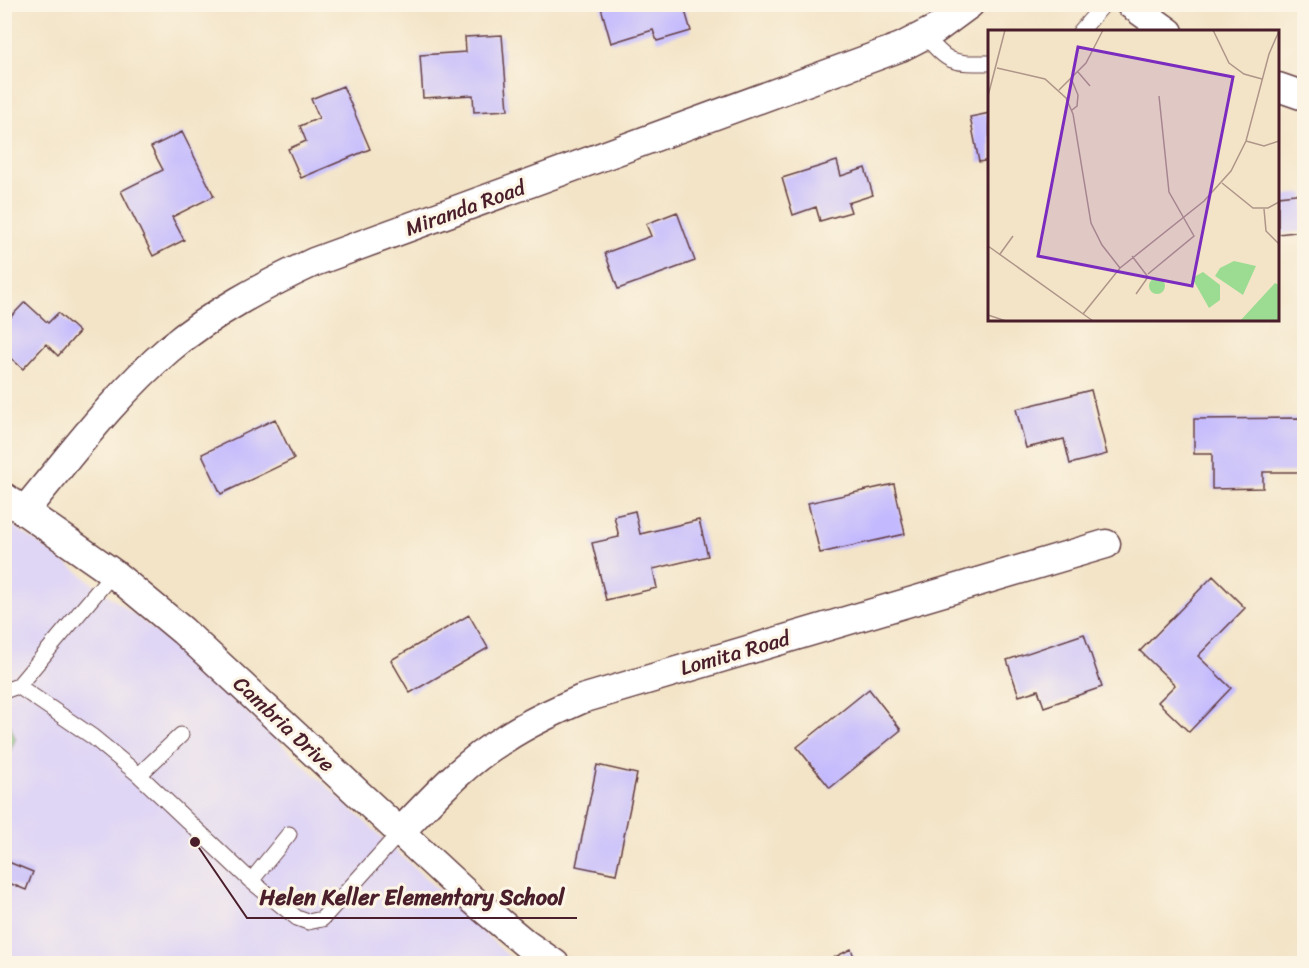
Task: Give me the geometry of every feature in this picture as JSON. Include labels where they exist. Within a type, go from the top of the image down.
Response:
[{"type":"street","name":"Miranda Road","points":[[15,503],[170,348],[220,312],[262,286],[314,262],[901,47],[925,35],[970,4]]},
{"type":"street","points":[[1130,4],[1163,30]]},
{"type":"street","points":[[1279,87],[1305,96]]},
{"type":"street","name":"Cambria Drive","points":[[15,503],[113,573],[183,631],[472,899],[526,944],[555,963]]},
{"type":"street","name":"Lomita Road","points":[[401,831],[439,791],[469,764],[540,718],[582,699],[1106,544]]},
{"type":"lane","points":[[1082,30],[1104,4]]},
{"type":"lane","points":[[925,35],[936,50],[955,63],[988,63]]},
{"type":"lane","points":[[113,573],[11,689],[93,737],[139,775],[251,880],[297,918],[308,922],[322,919],[401,831]]},
{"type":"lane","points":[[139,775],[181,735]]},
{"type":"lane","points":[[251,880],[289,834]]},
{"type":"shaded area","points":[[4,519],[154,630],[257,721],[516,963],[5,963]]},
{"type":"green space","points":[[7,719],[15,739],[5,761],[5,720]]},
{"type":"building","points":[[600,4],[683,4],[691,31],[657,41],[653,30],[611,43]]},
{"type":"building","points":[[777,4],[791,4],[780,10]]},
{"type":"building","points":[[502,35],[508,110],[474,112],[473,95],[423,98],[420,55],[466,52],[465,37]]},
{"type":"building","points":[[343,86],[370,149],[301,178],[288,149],[306,141],[300,126],[319,118],[311,99]]},
{"type":"building","points":[[988,113],[988,160],[979,162],[970,117]]},
{"type":"building","points":[[182,132],[214,196],[172,217],[184,240],[153,256],[121,191],[163,170],[151,147]]},
{"type":"building","points":[[837,161],[841,176],[865,168],[873,195],[848,203],[851,212],[820,221],[816,207],[793,215],[782,178]]},
{"type":"building","points":[[1304,193],[1304,231],[1279,234],[1279,196]]},
{"type":"building","points":[[677,212],[695,261],[618,289],[605,253],[651,236],[646,224]]},
{"type":"building","points":[[25,302],[48,323],[58,313],[79,332],[58,356],[46,344],[23,369],[4,352],[4,324]]},
{"type":"building","points":[[1091,390],[1107,454],[1070,464],[1064,439],[1026,448],[1016,409]]},
{"type":"building","points":[[1304,418],[1304,472],[1263,472],[1263,488],[1212,489],[1212,454],[1194,454],[1194,419]]},
{"type":"building","points":[[275,419],[294,459],[221,494],[202,454]]},
{"type":"building","points":[[894,484],[905,534],[820,553],[808,503]]},
{"type":"building","points":[[635,511],[640,534],[699,520],[708,556],[653,569],[657,588],[606,600],[592,543],[619,537],[614,516]]},
{"type":"building","points":[[1213,576],[1245,608],[1198,656],[1231,688],[1189,732],[1158,702],[1175,685],[1140,651]]},
{"type":"building","points":[[469,615],[488,648],[410,693],[391,660]]},
{"type":"building","points":[[1084,634],[1102,687],[1044,707],[1038,690],[1019,696],[1007,660]]},
{"type":"building","points":[[869,689],[901,730],[830,788],[797,747]]},
{"type":"building","points":[[597,765],[637,774],[616,874],[576,866]]},
{"type":"building","points":[[6,861],[33,872],[26,890],[4,881]]},
{"type":"building","points":[[851,949],[857,964],[821,964]]},
{"type":"place","name":"Helen Keller Elementary School","points":[[195,842]]}]
